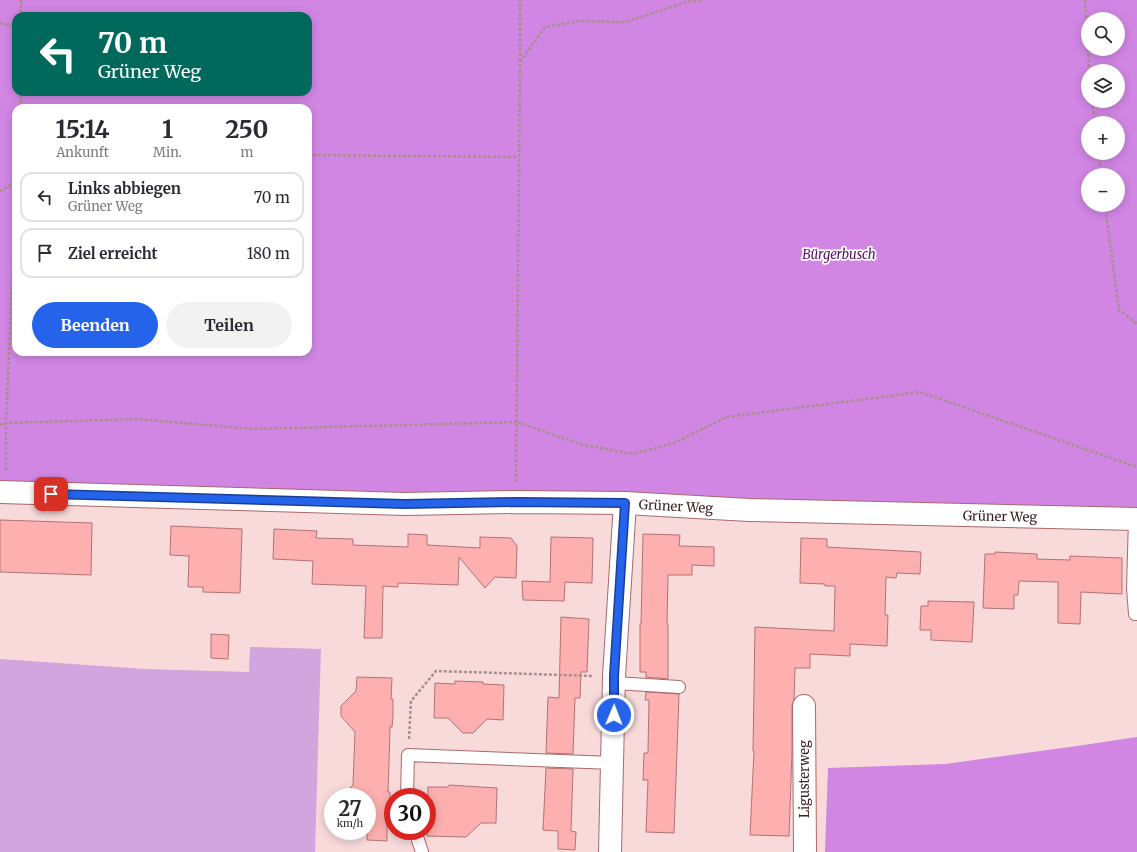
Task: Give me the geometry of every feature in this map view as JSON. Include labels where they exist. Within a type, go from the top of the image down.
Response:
[{"type":"street","name":"Grüner Weg","points":[[3,492],[405,504],[516,502],[625,503],[749,510],[1136,519]]},
{"type":"street","points":[[610,852],[614,680],[625,503]]},
{"type":"street","name":"Ligusterweg","points":[[804,706],[805,852]]},
{"type":"lane","points":[[1136,519],[1133,588],[1135,614],[1137,614]]},
{"type":"lane","points":[[614,680],[679,687]]},
{"type":"lane","points":[[407,788],[408,755],[613,763]]},
{"type":"lane","points":[[418,840],[422,852]]},
{"type":"path","points":[[21,0],[21,12]]},
{"type":"path","points":[[516,502],[520,0]]},
{"type":"path","points":[[520,62],[545,28],[579,21],[625,22],[687,2],[702,0]]},
{"type":"path","points":[[1085,0],[1086,12]]},
{"type":"path","points":[[0,23],[12,26]]},
{"type":"path","points":[[312,155],[518,157]]},
{"type":"path","points":[[0,191],[12,184]]},
{"type":"path","points":[[1106,212],[1118,310],[1137,324]]},
{"type":"path","points":[[3,492],[12,286]]},
{"type":"path","points":[[0,425],[6,423],[137,419],[252,429],[517,422],[580,444],[633,454],[674,443],[727,417],[920,392],[1137,467]]},
{"type":"path","points":[[408,755],[411,701],[436,671],[614,680]]},
{"type":"shaded area","points":[[250,647],[321,649],[315,852],[0,852],[0,659],[145,669],[249,672]]},
{"type":"green space","name":"Bürgerbusch","points":[[0,0],[1137,0],[1137,516],[0,482]]},
{"type":"green space","points":[[1137,737],[1137,852],[825,852],[828,768],[945,764]]},
{"type":"building","points":[[0,520],[92,523],[91,575],[0,572]]},
{"type":"building","points":[[171,526],[242,529],[240,593],[203,592],[203,587],[188,587],[189,556],[170,555]]},
{"type":"building","points":[[274,529],[317,531],[316,538],[353,539],[353,545],[408,547],[408,534],[427,535],[427,545],[480,548],[480,537],[511,538],[517,546],[516,578],[495,577],[485,588],[459,557],[458,585],[398,583],[398,587],[383,586],[382,638],[364,638],[366,586],[312,584],[313,561],[273,559]]},
{"type":"building","points":[[643,534],[680,535],[679,546],[714,547],[714,566],[692,565],[692,575],[668,575],[668,679],[646,677],[646,672],[640,672]]},
{"type":"building","points":[[551,537],[593,538],[592,583],[565,582],[564,601],[523,600],[522,581],[550,582]]},
{"type":"building","points":[[801,538],[827,539],[827,547],[921,552],[920,574],[897,573],[896,578],[886,577],[885,615],[888,615],[887,646],[850,644],[850,656],[810,654],[810,668],[795,668],[794,699],[792,706],[789,836],[750,835],[754,751],[755,627],[834,631],[835,586],[800,583]]},
{"type":"building","points":[[995,552],[1037,554],[1037,559],[1070,560],[1070,556],[1122,558],[1122,594],[1081,592],[1080,624],[1058,623],[1058,582],[1019,581],[1018,595],[1014,595],[1014,609],[983,608],[985,554],[995,554]]},
{"type":"building","points":[[928,601],[974,602],[972,642],[931,640],[931,630],[920,630],[921,606],[928,606]]},
{"type":"building","points":[[561,617],[589,619],[587,672],[581,672],[580,698],[575,698],[573,754],[546,753],[548,697],[559,698]]},
{"type":"building","points":[[211,634],[229,635],[228,659],[211,658]]},
{"type":"building","points":[[357,677],[392,678],[391,699],[393,699],[393,716],[392,727],[390,727],[388,788],[384,788],[384,840],[387,841],[367,840],[376,840],[376,788],[350,788],[353,785],[355,732],[341,716],[341,706],[356,691]]},
{"type":"building","points":[[455,681],[483,682],[483,684],[504,685],[503,720],[487,719],[473,733],[463,733],[448,718],[434,718],[435,683],[455,684]]},
{"type":"building","points":[[646,692],[679,694],[674,833],[646,832],[648,780],[643,780],[644,753],[648,753],[649,700],[645,700]]},
{"type":"building","points":[[546,768],[573,769],[571,831],[576,832],[575,850],[558,849],[558,831],[543,830]]},
{"type":"building","points":[[449,785],[497,788],[496,823],[481,823],[466,837],[436,836],[436,788],[428,787],[448,787]]},
{"type":"route","points":[[51,494],[405,504],[516,502],[625,503],[614,676],[614,715]]}]
